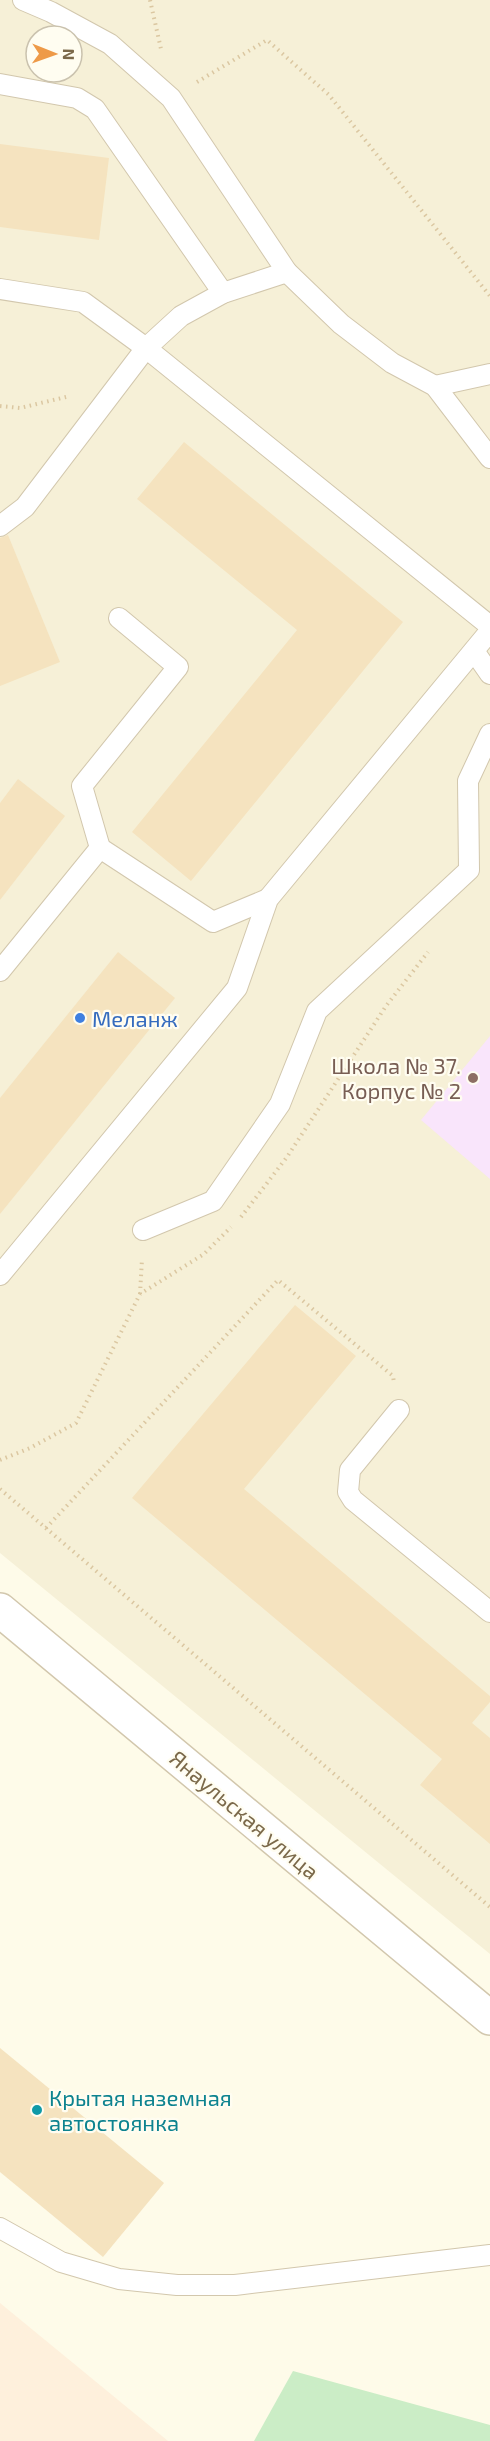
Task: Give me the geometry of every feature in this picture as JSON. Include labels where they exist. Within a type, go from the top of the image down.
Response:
[{"type":"street","name":"Янаульская улица","points":[[0,1610],[490,2018]]},
{"type":"lane","points":[[23,0],[51,12],[110,44],[171,98],[287,272],[340,324],[392,363],[435,386],[490,458]]},
{"type":"lane","points":[[0,84],[77,98],[95,109],[223,293]]},
{"type":"lane","points":[[0,526],[25,507],[146,348],[181,316],[223,293],[287,272]]},
{"type":"lane","points":[[0,289],[83,302],[146,348],[490,626]]},
{"type":"lane","points":[[435,386],[490,374]]},
{"type":"lane","points":[[118,618],[178,667],[82,786],[100,848],[213,922],[268,899]]},
{"type":"lane","points":[[0,1275],[237,988],[268,899],[490,631]]},
{"type":"lane","points":[[474,651],[490,674]]},
{"type":"lane","points":[[143,1230],[213,1200],[280,1104],[317,1011],[469,870],[468,781],[490,734]]},
{"type":"lane","points":[[0,971],[100,848]]},
{"type":"lane","points":[[399,1410],[350,1470],[346,1483],[348,1492],[353,1500],[490,1612]]},
{"type":"lane","points":[[0,2228],[70,2265],[119,2279],[177,2285],[247,2283],[490,2255]]},
{"type":"path","points":[[171,98],[267,40],[329,95],[490,296]]},
{"type":"path","points":[[0,406],[20,408],[117,385]]},
{"type":"path","points":[[140,1294],[143,1230]]},
{"type":"path","points":[[46,1528],[278,1280],[393,1376],[399,1410]]},
{"type":"path","points":[[0,1489],[490,1907]]},
{"type":"shaded area","points":[[0,0],[490,0],[490,1954],[0,1553]]},
{"type":"shaded area","name":"Школа № 37. Корпус № 2","points":[[490,1036],[490,1179],[421,1120]]},
{"type":"shaded area","points":[[0,2303],[168,2441],[0,2441]]},
{"type":"green space","points":[[293,2371],[490,2425],[490,2441],[254,2441]]},
{"type":"building","points":[[0,144],[109,158],[99,240],[0,227]]},
{"type":"building","points":[[184,442],[403,622],[191,881],[132,832],[297,630],[137,499]]},
{"type":"building","points":[[8,535],[60,662],[0,686],[0,538]]},
{"type":"building","points":[[18,779],[65,816],[0,900],[0,803]]},
{"type":"building","points":[[118,952],[175,998],[0,1214],[0,1098]]},
{"type":"building","points":[[295,1305],[356,1356],[244,1489],[490,1696],[490,1702],[472,1723],[490,1738],[490,1844],[420,1785],[442,1759],[132,1498]]},
{"type":"building","name":"Крытая наземная автостоянка","points":[[0,2048],[164,2183],[103,2257],[0,2172]]},
{"type":"place","name":"Меланж","points":[[80,1018]]},
{"type":"place","name":"Школа № 37. Корпус № 2","points":[[473,1078]]},
{"type":"place","name":"Крытая наземная автостоянка","points":[[37,2110]]}]
